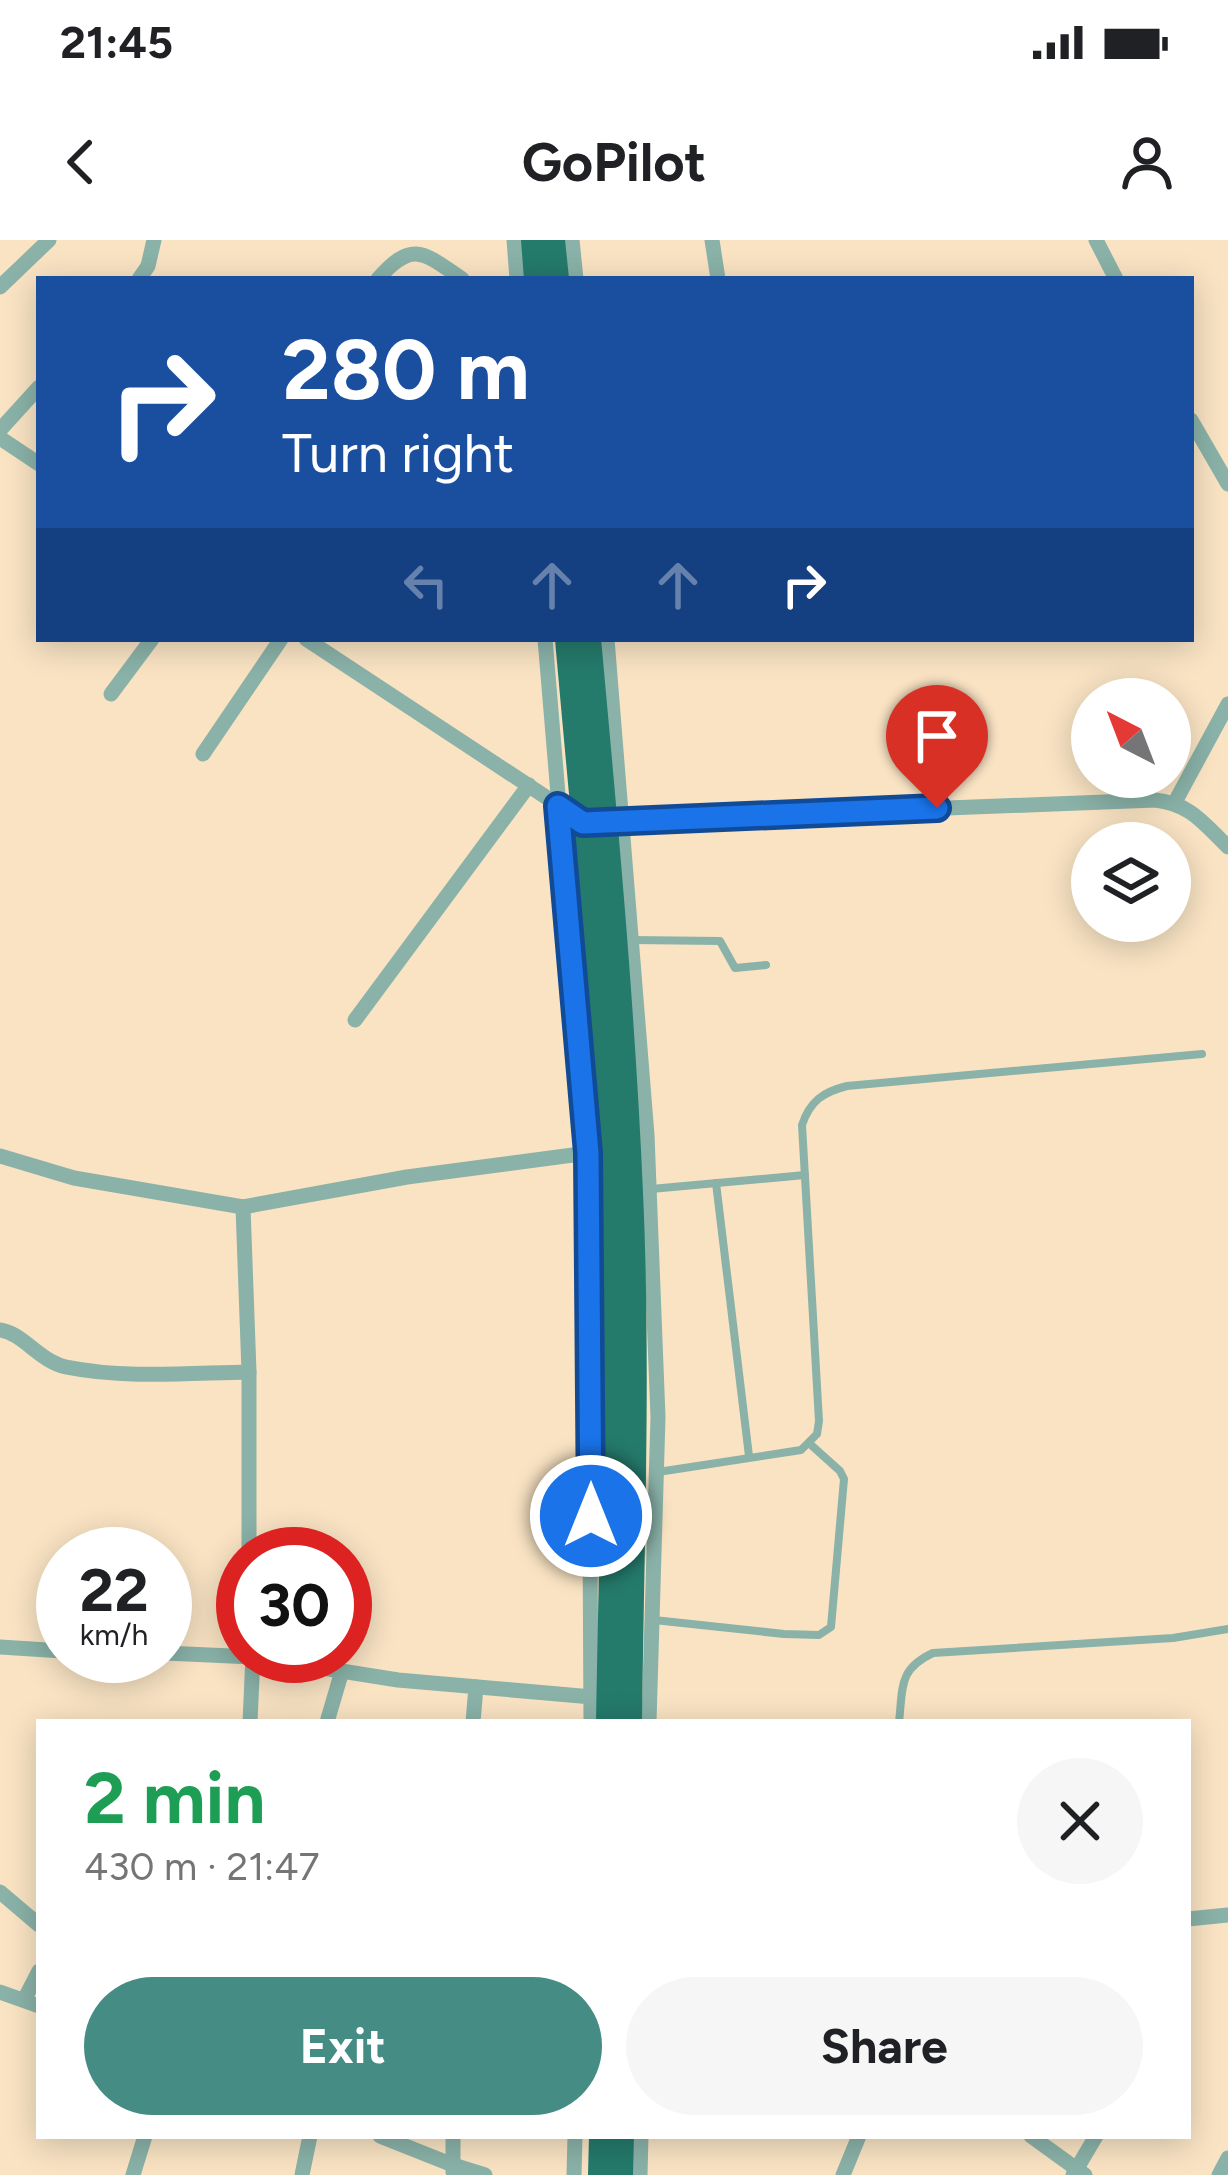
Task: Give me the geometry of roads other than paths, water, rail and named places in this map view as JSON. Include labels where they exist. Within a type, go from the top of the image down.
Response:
[{"type":"highway","points":[[532,240],[536,276]]},
{"type":"highway","points":[[554,240],[557,276]]},
{"type":"highway","points":[[568,642],[604,822],[614,1395],[608,1719]]},
{"type":"highway","points":[[589,642],[631,1198],[630,1719]]},
{"type":"highway","points":[[600,2175],[601,2139]]},
{"type":"highway","points":[[621,2175],[622,2139]]},
{"type":"street","points":[[0,286],[49,240]]},
{"type":"street","points":[[141,276],[154,240]]},
{"type":"street","points":[[514,240],[517,276]]},
{"type":"street","points":[[572,240],[576,276]]},
{"type":"street","points":[[712,240],[718,276]]},
{"type":"street","points":[[1096,240],[1114,276]]},
{"type":"street","points":[[380,276],[402,254],[412,251],[424,253],[458,276]]},
{"type":"street","points":[[36,391],[0,434],[36,462]]},
{"type":"street","points":[[1194,425],[1228,484]]},
{"type":"street","points":[[111,694],[150,642]]},
{"type":"street","points":[[202,754],[279,642]]},
{"type":"street","points":[[311,642],[558,806],[604,822],[1155,800],[1175,802],[1192,811],[1228,847]]},
{"type":"street","points":[[545,642],[588,1153],[591,1719]]},
{"type":"street","points":[[607,642],[604,822],[632,940],[658,1417],[649,1719]]},
{"type":"street","points":[[1175,802],[1228,704]]},
{"type":"street","points":[[355,1020],[530,785]]},
{"type":"street","points":[[0,1156],[74,1178],[243,1207],[366,1184],[588,1153]]},
{"type":"street","points":[[243,1207],[249,1527]]},
{"type":"street","points":[[0,1330],[10,1331],[40,1356],[62,1366],[125,1373],[249,1372]]},
{"type":"street","points":[[0,1647],[36,1649]]},
{"type":"street","points":[[372,1675],[592,1697]]},
{"type":"street","points":[[250,1719],[252,1683]]},
{"type":"street","points":[[328,1719],[338,1683]]},
{"type":"street","points":[[473,1719],[476,1687]]},
{"type":"street","points":[[0,1892],[36,1922]]},
{"type":"street","points":[[1191,1918],[1228,1915]]},
{"type":"street","points":[[0,1992],[31,2003]]},
{"type":"street","points":[[134,2175],[144,2139]]},
{"type":"street","points":[[302,2175],[309,2139]]},
{"type":"street","points":[[386,2139],[453,2170],[485,2175]]},
{"type":"street","points":[[453,2139],[453,2170]]},
{"type":"street","points":[[574,2175],[575,2139]]},
{"type":"street","points":[[640,2175],[641,2139]]},
{"type":"street","points":[[843,2175],[859,2139]]},
{"type":"street","points":[[1035,2139],[1078,2173],[1095,2139]]},
{"type":"street","points":[[1219,2175],[1228,2158]]},
{"type":"lane","points":[[632,940],[720,941],[735,968],[766,965]]},
{"type":"lane","points":[[657,1472],[801,1450],[817,1434],[802,1125],[806,1112],[828,1090],[1202,1054]]},
{"type":"lane","points":[[649,1189],[806,1174]]},
{"type":"lane","points":[[716,1183],[749,1456]]},
{"type":"lane","points":[[652,1619],[784,1634],[820,1635],[831,1627],[844,1479],[810,1444]]},
{"type":"lane","points":[[899,1719],[909,1668],[933,1653],[1173,1638],[1228,1629]]}]
